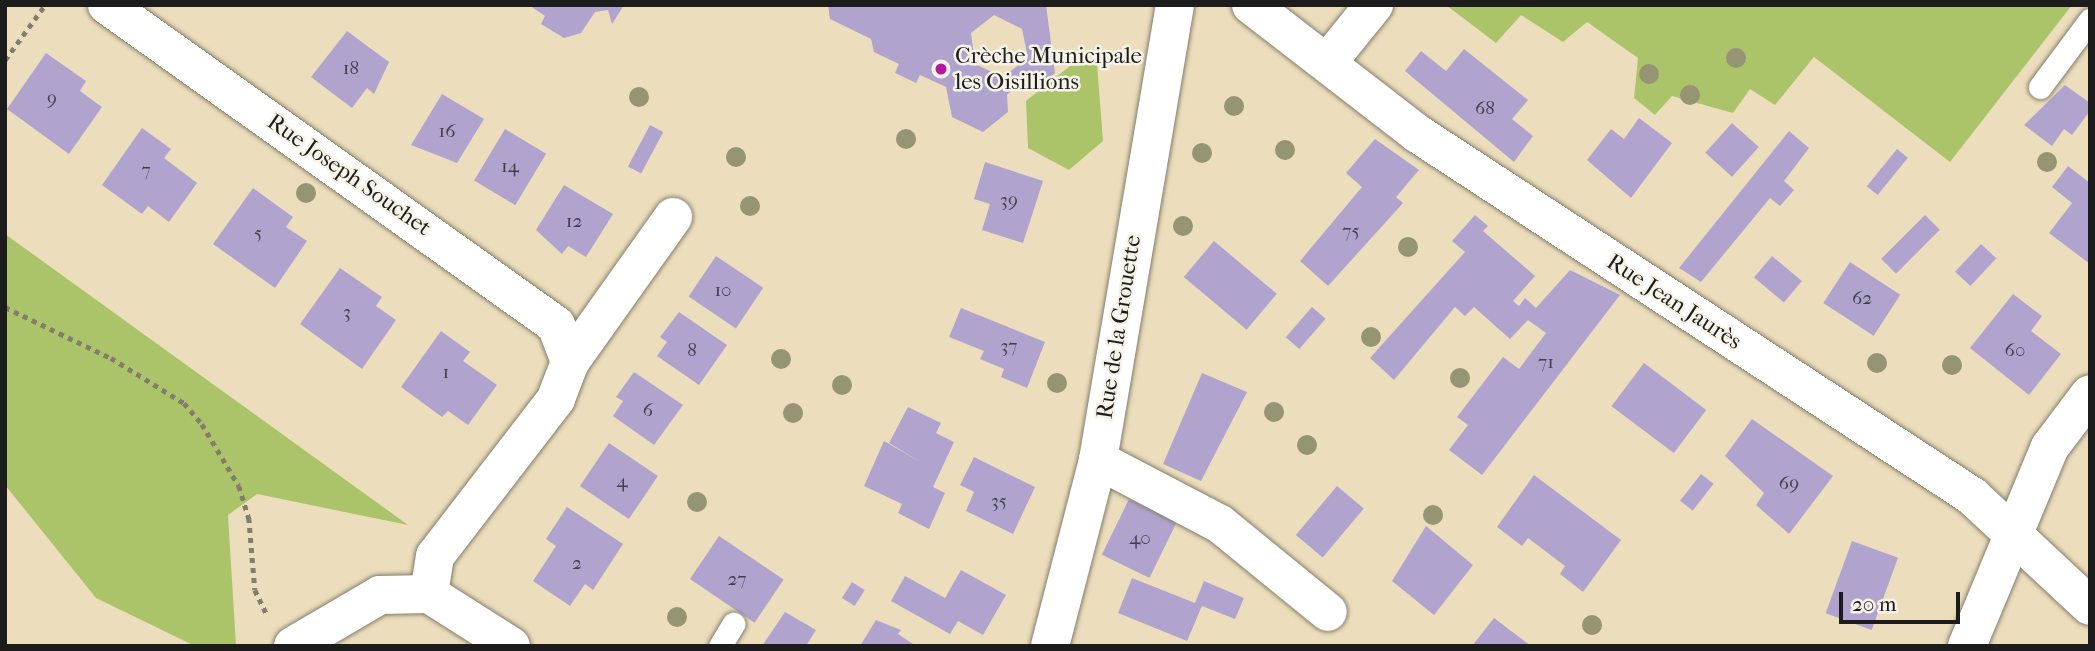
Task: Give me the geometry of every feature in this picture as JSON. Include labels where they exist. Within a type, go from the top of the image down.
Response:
[{"type":"street","name":"Rue Joseph Souchet","points":[[107,5],[532,304],[556,325],[570,362]]},
{"type":"street","name":"Rue de la Grouette","points":[[1049,646],[1098,460],[1175,5]]},
{"type":"street","name":"Rue Jean Jaurès","points":[[1251,5],[1418,134],[1972,496],[2090,606]]},
{"type":"street","points":[[1327,63],[1374,5]]},
{"type":"street","points":[[429,594],[435,556],[556,398],[570,362],[673,217]]},
{"type":"street","points":[[1967,646],[2011,530],[2050,447],[2090,394]]},
{"type":"street","points":[[2011,530],[2090,429]]},
{"type":"street","points":[[1098,460],[1220,524],[1328,612]]},
{"type":"street","points":[[284,636],[380,594],[429,594],[511,646]]},
{"type":"lane","points":[[2040,87],[2090,20]]},
{"type":"lane","points":[[720,646],[733,624]]},
{"type":"path","points":[[5,60],[46,5]]},
{"type":"path","points":[[5,307],[111,358],[184,403],[202,424],[239,486],[249,518],[255,590],[284,636]]},
{"type":"green space","points":[[1446,5],[2072,5],[1950,162],[1814,57],[1775,105],[1750,89],[1733,113],[1672,96],[1655,115],[1634,98],[1638,58],[1587,22],[1563,42],[1521,15],[1496,43]]},
{"type":"green space","points":[[1097,64],[1103,141],[1069,170],[1028,148],[1026,101],[1070,66]]},
{"type":"green space","points":[[5,234],[408,525],[257,494],[228,515],[236,646],[195,646],[96,598],[5,485]]},
{"type":"building","points":[[529,5],[624,5],[612,24],[608,10],[595,12],[581,33],[564,38],[541,24],[545,16]]},
{"type":"building","name":"Crèche Municipale les Oisillions","points":[[828,5],[1046,5],[1055,73],[1033,92],[1018,85],[1007,95],[1008,112],[983,132],[952,117],[946,87],[920,75],[916,83],[895,73],[899,64],[874,52],[871,39],[830,19]],"holes":[[[994,15],[1022,29],[1028,58],[1003,77],[975,64],[971,33]]]},
{"type":"building","points":[[347,31],[389,62],[374,94],[367,88],[352,108],[311,77]]},
{"type":"building","points":[[1464,49],[1528,100],[1512,119],[1533,136],[1514,162],[1405,71],[1421,51],[1446,71]]},
{"type":"building","points":[[46,53],[86,81],[80,91],[102,107],[69,154],[7,109]]},
{"type":"building","points":[[2065,85],[2090,103],[2090,111],[2072,135],[2064,129],[2052,146],[2024,125]]},
{"type":"building","points":[[442,94],[484,119],[457,163],[411,145]]},
{"type":"building","points":[[1639,118],[1672,143],[1631,198],[1587,160],[1611,129],[1624,139]]},
{"type":"building","points":[[1732,123],[1759,147],[1732,177],[1705,153]]},
{"type":"building","points":[[650,125],[663,132],[641,174],[628,166]]},
{"type":"building","points":[[142,128],[171,149],[164,158],[197,183],[169,222],[148,206],[142,214],[102,185]]},
{"type":"building","points":[[505,129],[546,154],[515,205],[474,180]]},
{"type":"building","points":[[1789,131],[1809,148],[1784,181],[1794,190],[1780,206],[1770,198],[1701,282],[1679,268]]},
{"type":"building","points":[[1375,139],[1419,170],[1396,197],[1403,203],[1328,286],[1300,261],[1362,187],[1346,173]]},
{"type":"building","points":[[1897,149],[1908,158],[1878,195],[1867,186]]},
{"type":"building","points":[[985,162],[1043,181],[1023,243],[982,230],[990,204],[974,199]]},
{"type":"building","points":[[2068,166],[2090,183],[2090,264],[2049,233],[2072,203],[2052,187]]},
{"type":"building","points":[[564,185],[613,214],[586,257],[568,246],[562,254],[536,230]]},
{"type":"building","points":[[253,188],[293,217],[286,227],[307,241],[275,288],[213,244]]},
{"type":"building","points":[[1475,215],[1488,226],[1483,231],[1535,276],[1513,301],[1519,306],[1525,298],[1536,308],[1570,270],[1620,295],[1482,475],[1449,450],[1468,425],[1457,417],[1503,357],[1519,369],[1546,333],[1528,320],[1510,339],[1474,307],[1465,316],[1455,307],[1394,380],[1370,358],[1465,252],[1452,241]]},
{"type":"building","points":[[1925,215],[1940,230],[1896,274],[1881,259]]},
{"type":"building","points":[[1214,241],[1277,294],[1247,330],[1184,277]]},
{"type":"building","points":[[1981,244],[1996,258],[1970,286],[1955,272]]},
{"type":"building","points":[[716,256],[763,288],[736,328],[689,297]]},
{"type":"building","points":[[1772,256],[1802,281],[1784,303],[1754,277]]},
{"type":"building","points":[[1850,262],[1900,295],[1874,336],[1823,303]]},
{"type":"building","points":[[340,268],[382,297],[376,306],[396,320],[362,369],[300,324]]},
{"type":"building","points":[[2013,294],[2042,316],[2031,331],[2061,354],[2029,395],[1970,348]]},
{"type":"building","points":[[1312,307],[1326,319],[1299,349],[1286,337]]},
{"type":"building","points":[[961,308],[1045,342],[1027,388],[1001,377],[1004,369],[980,359],[984,351],[949,337]]},
{"type":"building","points":[[679,312],[727,345],[699,385],[657,356],[667,342],[660,337]]},
{"type":"building","points":[[441,331],[470,352],[463,361],[497,385],[468,425],[448,411],[442,417],[401,387]]},
{"type":"building","points":[[1644,363],[1706,410],[1674,453],[1612,406]]},
{"type":"building","points":[[634,372],[683,405],[654,445],[613,416],[623,401],[616,397]]},
{"type":"building","points":[[1202,373],[1247,392],[1201,481],[1163,464]]},
{"type":"building","points":[[908,407],[941,423],[936,433],[954,442],[933,487],[945,493],[929,529],[898,513],[902,504],[864,486],[884,441],[922,463],[889,443]]},
{"type":"building","points":[[1752,419],[1833,476],[1789,534],[1756,505],[1764,493],[1725,456]]},
{"type":"building","points":[[609,443],[658,476],[629,519],[580,486]]},
{"type":"building","points":[[974,457],[1035,487],[1013,534],[966,511],[974,492],[960,485]]},
{"type":"building","points":[[1701,474],[1714,484],[1693,511],[1680,501]]},
{"type":"building","points":[[1534,475],[1621,540],[1583,592],[1560,574],[1565,566],[1528,538],[1522,546],[1497,527]]},
{"type":"building","points":[[1337,486],[1364,508],[1323,558],[1296,535]]},
{"type":"building","points":[[1129,499],[1177,522],[1149,578],[1102,555]]},
{"type":"building","points":[[567,507],[623,544],[593,590],[585,584],[570,606],[533,581],[556,546],[546,539]]},
{"type":"building","points":[[1426,526],[1473,565],[1434,615],[1392,581]]},
{"type":"building","points":[[719,536],[784,580],[755,623],[690,579]]},
{"type":"building","points":[[1852,541],[1898,558],[1872,630],[1826,613]]},
{"type":"building","points":[[961,570],[1006,595],[983,635],[958,621],[950,634],[891,601],[905,576],[945,598]]},
{"type":"building","points":[[1132,578],[1195,603],[1204,581],[1244,598],[1235,619],[1202,606],[1187,641],[1118,613]]},
{"type":"building","points":[[852,582],[865,590],[855,606],[842,598]]},
{"type":"building","points":[[785,612],[816,630],[806,646],[762,646]]},
{"type":"building","points":[[1494,618],[1531,646],[1472,646]]},
{"type":"building","points":[[876,620],[901,630],[898,634],[916,646],[860,646]]},
{"type":"place","name":"Crèche Municipale les Oisillions","points":[[941,69]]}]
